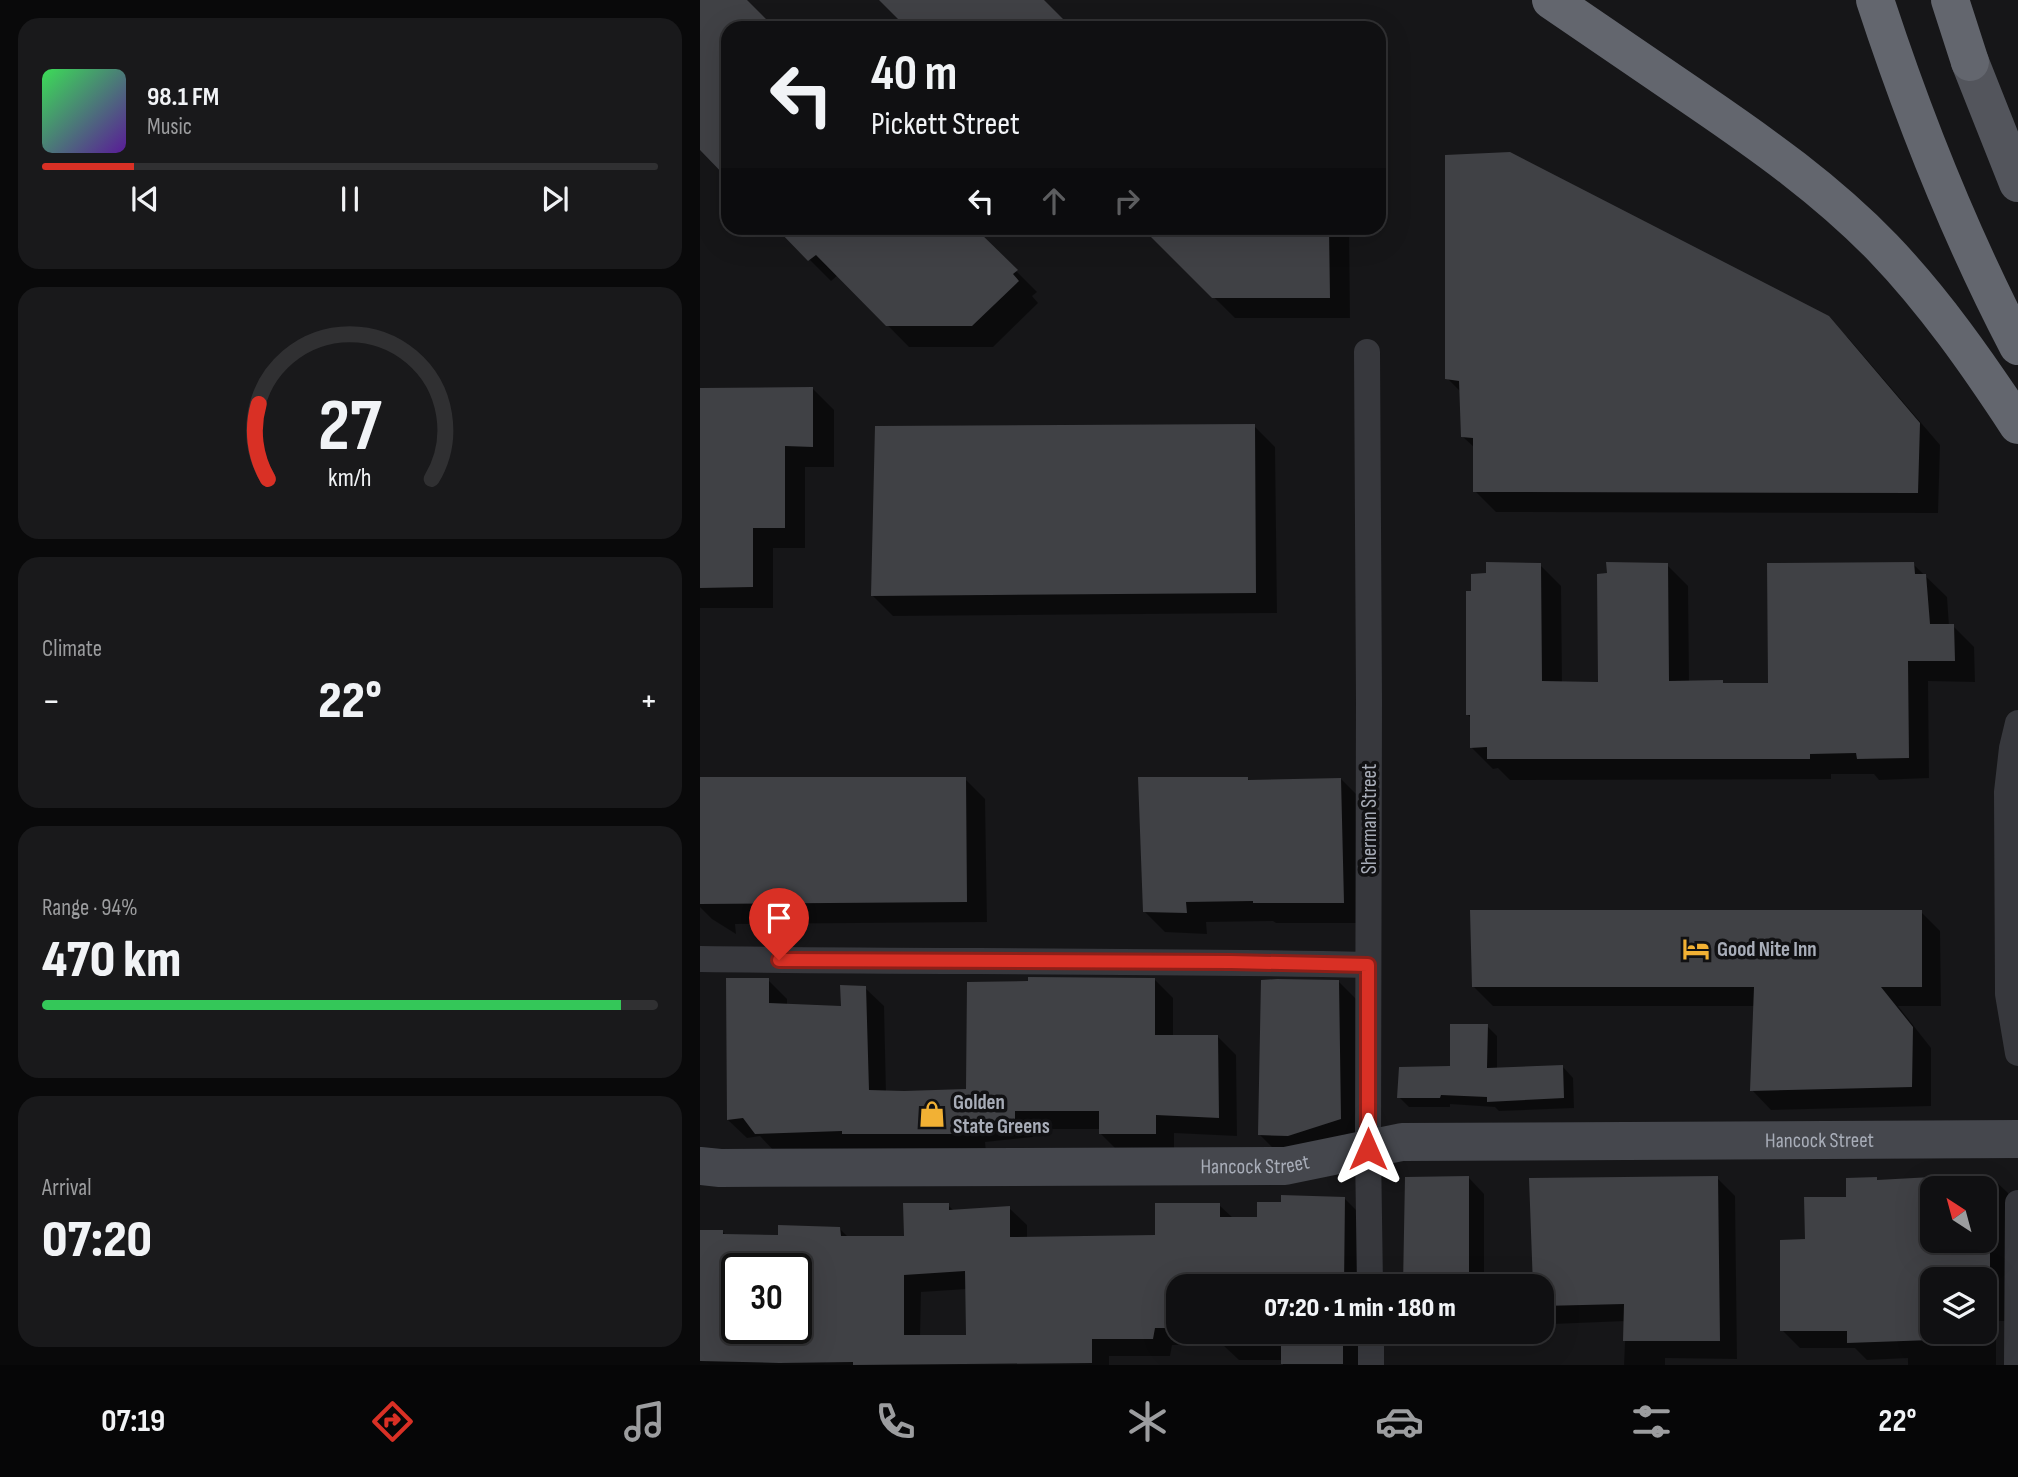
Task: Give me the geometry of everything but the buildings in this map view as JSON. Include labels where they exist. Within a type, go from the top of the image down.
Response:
[{"type":"highway","points":[[1550,0],[1761,144],[1814,184],[1849,215],[1884,249],[1931,303],[2018,425]]},
{"type":"highway","points":[[1875,0],[1913,111],[1954,215],[2018,346]]},
{"type":"highway","points":[[1950,0],[1970,62]]},
{"type":"highway","points":[[1963,0],[1970,62]]},
{"type":"main road","points":[[1970,62],[2018,183]]},
{"type":"street","name":"Sherman Street","points":[[1367,352],[1370,1274]]},
{"type":"street","points":[[2018,723],[2012,748],[2007,804],[2008,994],[2018,1053]]},
{"type":"street","points":[[700,959],[1368,965]]},
{"type":"street","name":"Hancock Street","points":[[700,1166],[1285,1166],[1402,1142],[2018,1139]]},
{"type":"street","points":[[2017,1365],[2018,1203]]},
{"type":"street","points":[[1371,1344],[1371,1365]]},
{"type":"place","name":"Good Nite Inn","points":[[1696,949]]},
{"type":"place","name":"Golden State Greens","points":[[932,1114]]},
{"type":"route","points":[[779,960],[1368,965],[1368,1149]]}]
